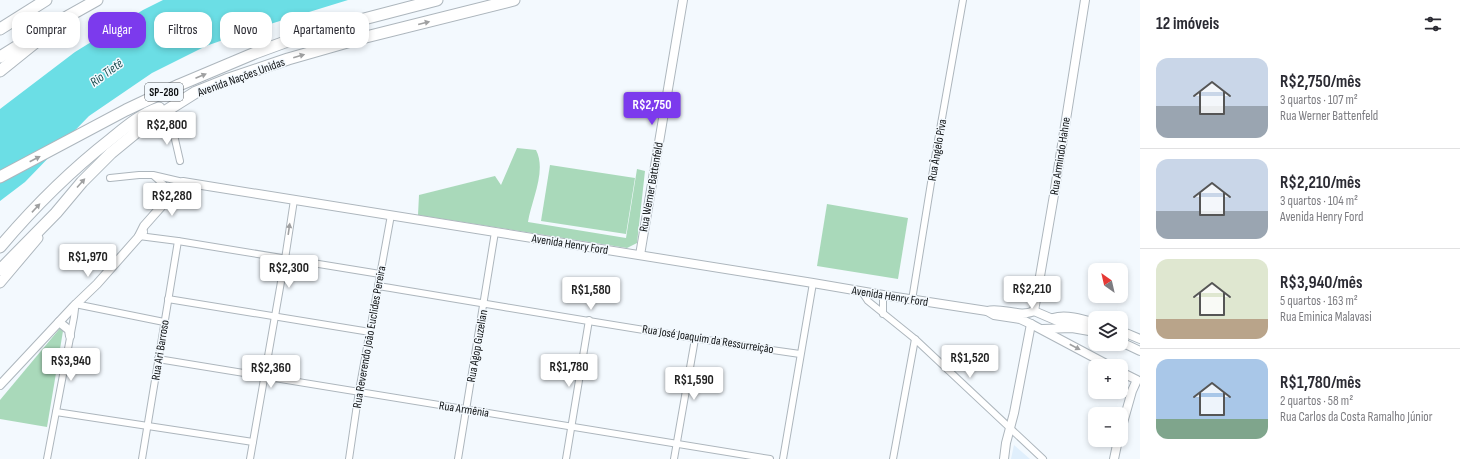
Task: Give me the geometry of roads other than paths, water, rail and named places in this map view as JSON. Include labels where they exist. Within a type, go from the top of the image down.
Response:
[{"type":"highway","points":[[0,28],[46,0]]},
{"type":"highway","points":[[75,12],[97,0]]},
{"type":"highway","name":"SP-280","points":[[0,177],[126,110],[179,85],[277,44],[337,26],[437,0]]},
{"type":"highway","name":"Avenida Nações Unidas","points":[[56,212],[82,182],[111,153],[144,126],[196,92],[288,59],[358,39],[510,1]]},
{"type":"highway","points":[[0,57],[15,48]]},
{"type":"highway","points":[[0,71],[29,48]]},
{"type":"highway","points":[[0,247],[44,200],[99,148],[144,115],[158,108],[170,108]]},
{"type":"highway","points":[[0,270],[56,212]]},
{"type":"main road","name":"Rua Werner Battenfeld","points":[[640,255],[683,0]]},
{"type":"main road","name":"Rua Armindo Hahne","points":[[1034,311],[1056,187],[1085,0]]},
{"type":"main road","name":"Avenida Henry Ford","points":[[186,182],[813,283],[883,296],[987,311],[994,315],[1020,319],[1097,359]]},
{"type":"main road","points":[[139,236],[144,226],[173,193],[186,182]]},
{"type":"main road","points":[[0,385],[75,305],[97,284],[186,182]]},
{"type":"main road","name":"Avenida Nações Unidas","points":[[0,283],[42,234],[56,212]]},
{"type":"main road","name":"Avenida Henry Ford","points":[[987,311],[995,309],[1028,314],[1034,311]]},
{"type":"main road","points":[[1034,311],[1062,323],[1085,326],[1088,328]]},
{"type":"main road","points":[[1004,459],[1030,334],[1036,327],[1035,320],[1059,316],[1088,321]]},
{"type":"main road","points":[[59,322],[65,325],[69,330],[70,336]]},
{"type":"main road","points":[[1036,327],[1052,329],[1072,328],[1088,331]]},
{"type":"main road","points":[[1128,334],[1140,340]]},
{"type":"main road","points":[[1128,345],[1140,351]]},
{"type":"main road","points":[[1127,407],[1132,391],[1138,381],[1128,376]]},
{"type":"main road","points":[[1114,459],[1117,447]]},
{"type":"street","name":"Rua Ângelo Piva","points":[[912,300],[963,0]]},
{"type":"street","points":[[170,108],[180,161]]},
{"type":"street","points":[[153,175],[173,193]]},
{"type":"street","name":"Avenida Henry Ford","points":[[110,178],[153,175],[186,182]]},
{"type":"street","points":[[250,459],[294,200]]},
{"type":"street","name":"Rua Reverendo João Euclides Pereira","points":[[349,459],[359,391],[391,215]]},
{"type":"street","name":"Rua Agop Guzelian","points":[[458,459],[496,232]]},
{"type":"street","points":[[139,236],[380,274]]},
{"type":"street","name":"Rua Ari Barroso","points":[[142,459],[178,241]]},
{"type":"street","points":[[783,459],[813,283]]},
{"type":"street","name":"Rua José Joaquim da Ressurreição","points":[[378,286],[589,320],[695,339],[800,354]]},
{"type":"street","points":[[862,292],[868,301],[915,339],[1043,459]]},
{"type":"street","points":[[883,296],[883,314]]},
{"type":"street","points":[[168,299],[370,332]]},
{"type":"street","points":[[47,459],[75,305],[164,322]]},
{"type":"street","points":[[566,459],[589,320]]},
{"type":"street","points":[[674,459],[695,339]]},
{"type":"street","points":[[893,459],[915,339]]},
{"type":"street","name":"Rua Armênia","points":[[158,359],[770,459]]},
{"type":"street","points":[[56,412],[253,442]]},
{"type":"water","name":"Rio Tietê","points":[[163,0],[348,0],[309,12],[280,12],[280,21],[272,23],[272,12],[220,12],[220,41],[212,44],[212,12],[154,12],[154,48],[202,48],[152,73],[89,116],[25,182],[0,201],[0,109],[75,52],[88,44],[88,48],[146,48],[146,12],[140,12]]}]
